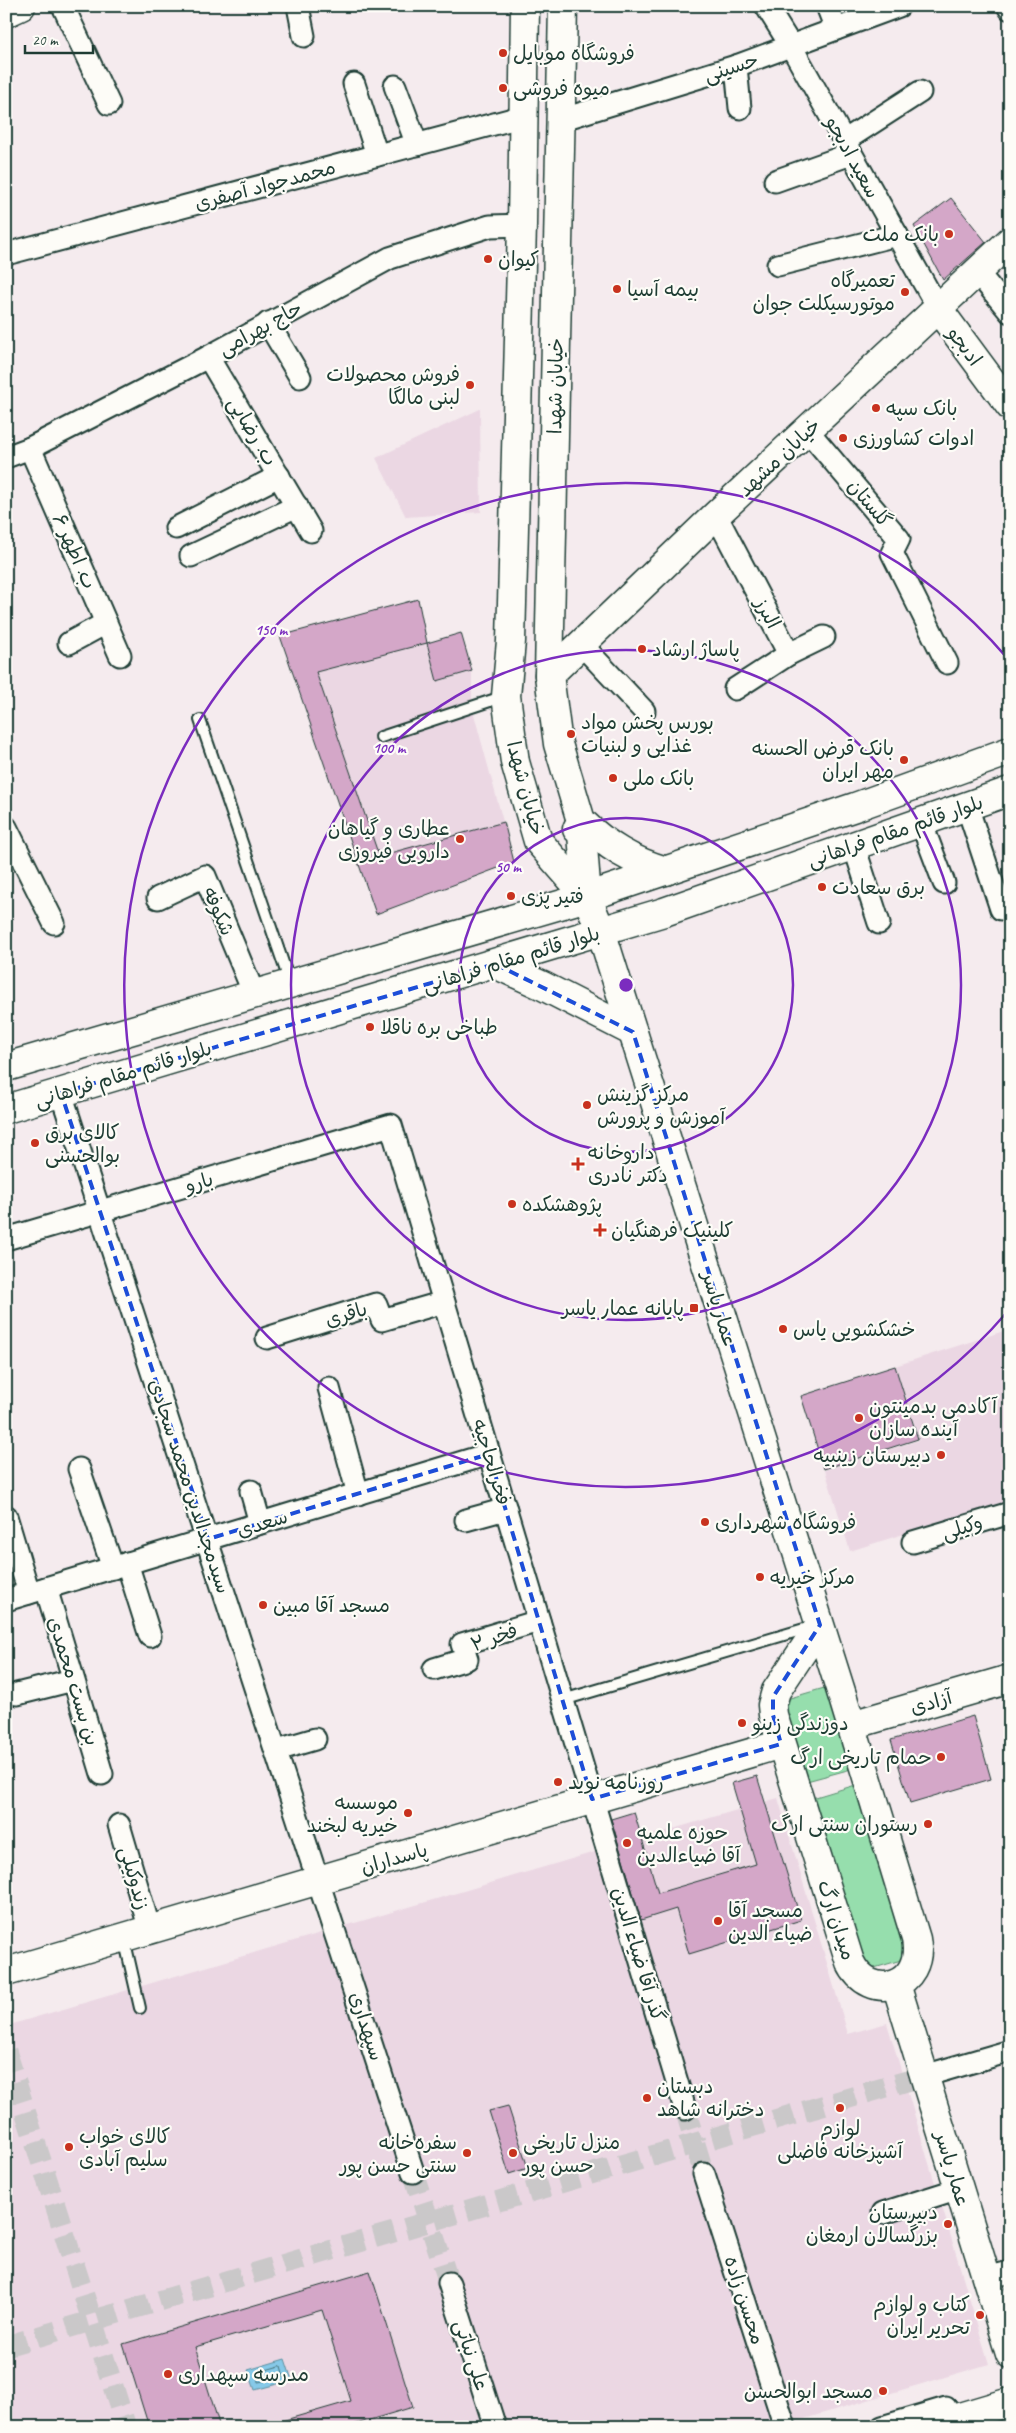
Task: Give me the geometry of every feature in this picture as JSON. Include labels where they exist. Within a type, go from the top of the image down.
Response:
[{"type":"main road","points":[[6,13],[21,6]]},
{"type":"main road","name":"خیابان شهدا","points":[[526,6],[522,225],[510,641],[506,696],[516,762],[538,841],[587,897]]},
{"type":"main road","name":"خیابان شهدا","points":[[563,6],[549,675],[558,744],[582,821],[587,897]]},
{"type":"main road","name":"خیابان مشهد","points":[[549,675],[716,515],[939,310],[1010,241]]},
{"type":"main road","name":"ادبجو","points":[[939,310],[1010,406]]},
{"type":"main road","name":"بلوار قائم مقام فراهانی","points":[[6,1067],[587,897],[855,807],[1010,751]]},
{"type":"main road","name":"بلوار قائم مقام فراهانی","points":[[6,1109],[601,931],[854,846],[1010,791]]},
{"type":"main road","points":[[538,841],[553,846],[565,843],[574,836],[582,821],[614,850],[638,862],[666,871]]},
{"type":"main road","name":"عمار یاسر","points":[[587,897],[601,931],[852,1725]]},
{"type":"main road","points":[[495,964],[633,1032]]},
{"type":"main road","name":"میدان ارگ","points":[[820,1625],[776,1691],[772,1705],[773,1715],[854,1972],[862,1980],[872,1984],[883,1986],[896,1984]]},
{"type":"main road","name":"آزادی","points":[[852,1725],[1010,1679]]},
{"type":"main road","points":[[852,1725],[918,1950],[917,1961],[912,1971],[896,1984]]},
{"type":"main road","name":"پاسداران","points":[[6,1972],[781,1744]]},
{"type":"main road","name":"عمار یاسر","points":[[896,1984],[959,2189],[998,2275],[1010,2354]]},
{"type":"main road","points":[[926,2427],[1010,2402]]},
{"type":"main road","points":[[974,2427],[1010,2416]]},
{"type":"street","points":[[63,6],[110,104]]},
{"type":"street","points":[[298,6],[304,36]]},
{"type":"street","name":"سعید ادبجو","points":[[766,6],[791,46],[939,310]]},
{"type":"street","points":[[827,6],[836,29]]},
{"type":"street","name":"حسینی","points":[[560,120],[736,66],[899,6]]},
{"type":"street","points":[[736,66],[740,108]]},
{"type":"street","points":[[354,84],[377,155]]},
{"type":"street","points":[[395,86],[417,144]]},
{"type":"street","points":[[775,181],[848,147],[920,92]]},
{"type":"street","name":"محمدجواد آصفری","points":[[6,254],[524,116]]},
{"type":"street","name":"حاج بهرامی","points":[[6,457],[30,448],[208,356],[390,258],[490,226],[522,225]]},
{"type":"street","points":[[778,265],[897,235]]},
{"type":"street","points":[[978,273],[1010,312]]},
{"type":"street","points":[[268,323],[300,377]]},
{"type":"street","name":"ب. رضایی","points":[[208,356],[311,532]]},
{"type":"street","name":"گلستان","points":[[808,430],[899,538],[892,553],[947,663]]},
{"type":"street","name":"ب. اطهر ۶","points":[[30,448],[120,656]]},
{"type":"street","points":[[176,528],[279,476]]},
{"type":"street","points":[[192,556],[297,506]]},
{"type":"street","name":"البرز","points":[[716,515],[789,654]]},
{"type":"street","points":[[70,643],[106,623]]},
{"type":"street","points":[[735,689],[789,654],[824,637]]},
{"type":"street","points":[[581,644],[644,711]]},
{"type":"street","points":[[968,806],[1001,909]]},
{"type":"street","points":[[921,822],[944,883]]},
{"type":"street","points":[[6,827],[54,923]]},
{"type":"street","points":[[854,846],[879,923]]},
{"type":"street","name":"شکوفه","points":[[158,898],[205,876],[254,994]]},
{"type":"street","name":"سیدمجدالدین محمد سجادی","points":[[61,1093],[320,1880]]},
{"type":"street","name":"بارو","points":[[6,1239],[391,1124]]},
{"type":"street","name":"فخرالحاجیه","points":[[391,1124],[592,1799]]},
{"type":"street","name":"باقری","points":[[267,1338],[376,1304],[382,1320],[444,1302]]},
{"type":"street","points":[[329,1388],[358,1494]]},
{"type":"street","name":"سعدی","points":[[6,1600],[489,1454]]},
{"type":"street","points":[[79,1469],[150,1636]]},
{"type":"street","points":[[250,1491],[260,1523]]},
{"type":"street","points":[[466,1520],[506,1509]]},
{"type":"street","name":"وکیلی","points":[[914,1542],[1010,1513]]},
{"type":"street","name":"بن بست محمدی","points":[[6,1516],[73,1680],[102,1774]]},
{"type":"street","name":"فخر ۲","points":[[434,1668],[467,1659],[462,1644],[539,1622]]},
{"type":"street","points":[[17,1694],[73,1680]]},
{"type":"street","points":[[277,1750],[316,1739]]},
{"type":"street","name":"گذر آقا ضیاء الدین","points":[[592,1799],[685,2110]]},
{"type":"street","name":"زندوکیلی","points":[[119,1826],[150,1930]]},
{"type":"street","name":"سپهداری","points":[[320,1880],[413,2172]]},
{"type":"street","points":[[924,2076],[1010,2051]]},
{"type":"street","name":"محسن زاده","points":[[704,2174],[785,2427]]},
{"type":"street","points":[[883,2213],[959,2189]]},
{"type":"street","name":"علی نباتی","points":[[449,2283],[495,2427]]},
{"type":"street","points":[[882,2427],[1010,2389]]},
{"type":"lane","points":[[380,737],[506,696]]},
{"type":"lane","points":[[200,720],[290,984]]},
{"type":"lane","points":[[563,1700],[820,1625]]},
{"type":"lane","points":[[124,1938],[140,2008]]},
{"type":"highlighted area","points":[[495,964],[633,1032],[820,1625],[773,1697],[773,1715],[781,1744],[592,1799],[489,1454],[208,1539],[61,1093]]},
{"type":"shaded area","points":[[480,409],[481,512],[406,517],[376,458]]},
{"type":"shaded area","points":[[418,599],[427,642],[461,633],[472,671],[472,707],[514,862],[376,913],[280,636]]},
{"type":"shaded area","name":"دبیرستان زینبیه","points":[[1010,1329],[1010,1500],[850,1551],[825,1470],[919,1440],[895,1366]]},
{"type":"shaded area","points":[[778,1798],[848,2034],[887,2023],[989,2364],[777,2427],[6,2427],[6,2026]]},
{"type":"green space","points":[[831,1686],[855,1768],[803,1782],[780,1701]]},
{"type":"green space","points":[[859,1784],[911,1957],[861,1972],[809,1799]]},
{"type":"water","points":[[285,2359],[292,2380],[255,2390],[248,2370]]},
{"type":"building","name":"بانک ملت","points":[[951,198],[986,242],[943,280],[914,226]]},
{"type":"building","points":[[418,599],[427,643],[316,672],[379,856],[504,822],[514,862],[376,914],[280,636]]},
{"type":"building","points":[[461,633],[472,671],[437,681],[427,643]]},
{"type":"building","name":"آکادمی بدمینتون آینده سازان","points":[[895,1366],[918,1439],[824,1469],[801,1396]]},
{"type":"building","name":"حمام تاریخی ارگ","points":[[973,1716],[991,1779],[910,1803],[891,1740]]},
{"type":"building","points":[[757,1776],[801,1920],[689,1954],[676,1909],[641,1920],[611,1819],[634,1812],[658,1893],[756,1864],[732,1783]]},
{"type":"building","points":[[508,2106],[528,2168],[509,2174],[489,2111]]},
{"type":"building","name":"مدرسه سپهداری","points":[[370,2271],[413,2407],[346,2427],[279,2427],[278,2422],[351,2401],[322,2310],[195,2347],[220,2427],[149,2427],[123,2344]]},
{"type":"tunnel","points":[[6,2051],[126,2427]]},
{"type":"tunnel","points":[[6,2346],[924,2076]]},
{"type":"tunnel","points":[[685,2109],[695,2142]]},
{"type":"tunnel","points":[[695,2144],[704,2174]]},
{"type":"tunnel","points":[[413,2172],[449,2283]]},
{"type":"place","name":"فروشگاه موبایل","points":[[503,53]]},
{"type":"place","name":"میوه فروشی","points":[[503,88]]},
{"type":"place","name":"بانک ملت","points":[[949,234]]},
{"type":"place","name":"کیوان","points":[[488,259]]},
{"type":"place","name":"بیمه آسیا","points":[[617,289]]},
{"type":"place","name":"تعمیرگاه موتورسیکلت جوان","points":[[905,292]]},
{"type":"place","name":"فروش محصولات لبنی مالگا","points":[[470,385]]},
{"type":"place","name":"بانک سپه","points":[[876,408]]},
{"type":"place","name":"ادوات کشاورزی","points":[[843,438]]},
{"type":"place","name":"پاساژ ارشاد","points":[[642,649]]},
{"type":"place","name":"بورس پخش مواد غذایی و لبنیات","points":[[571,734]]},
{"type":"place","name":"بانک قرض الحسنه مهر ایران","points":[[904,760]]},
{"type":"place","name":"بانک ملی","points":[[613,778]]},
{"type":"place","name":"عطاری و گیاهان دارویی فیروزی","points":[[460,839]]},
{"type":"place","name":"برق سعادت","points":[[822,887]]},
{"type":"place","name":"فتیر پزی","points":[[511,896]]},
{"type":"place","name":"طباخی بره ناقلا","points":[[370,1027]]},
{"type":"place","name":"مرکز گزینش آموزش و پرورش","points":[[587,1105]]},
{"type":"place","name":"کالای برق بوالحسنی","points":[[35,1143]]},
{"type":"place","name":"داروخانه دکتر نادری","points":[[578,1164]]},
{"type":"place","name":"پژوهشکده","points":[[512,1204]]},
{"type":"place","name":"کلینیک فرهنگیان","points":[[600,1230]]},
{"type":"place","name":"پایانه عمار یاسر","points":[[694,1308]]},
{"type":"place","name":"خشکشویی یاس","points":[[783,1329]]},
{"type":"place","name":"آکادمی بدمینتون آینده سازان","points":[[859,1418]]},
{"type":"place","name":"دبیرستان زینبیه","points":[[941,1455]]},
{"type":"place","name":"فروشگاه شهرداری","points":[[705,1522]]},
{"type":"place","name":"مرکز خیریه","points":[[760,1577]]},
{"type":"place","name":"مسجد آقا مبین","points":[[263,1605]]},
{"type":"place","name":"دوزندگی زینو","points":[[742,1723]]},
{"type":"place","name":"حمام تاریخی ارگ","points":[[941,1757]]},
{"type":"place","name":"روزنامه نوید","points":[[558,1782]]},
{"type":"place","name":"موسسه خیریه لبخند","points":[[408,1813]]},
{"type":"place","name":"رستوران سنتی ارگ","points":[[928,1824]]},
{"type":"place","name":"حوزه علمیه آقا ضیاءالدین","points":[[627,1843]]},
{"type":"place","name":"مسجد آقا ضیاء الدین","points":[[718,1921]]},
{"type":"place","name":"دبستان دخترانه شاهد","points":[[647,2098]]},
{"type":"place","name":"لوازم آشپزخانه فاضلی","points":[[840,2108]]},
{"type":"place","name":"کالای خواب سلیم آبادی","points":[[69,2147]]},
{"type":"place","name":"سفره‌خانه سنتی حسن پور","points":[[467,2153]]},
{"type":"place","name":"منزل تاریخی حسن پور","points":[[513,2153]]},
{"type":"place","name":"دبیرستان بزرگسالان ارمغان","points":[[948,2224]]},
{"type":"place","name":"کتاب و لوازم تحریر ایران","points":[[980,2315]]},
{"type":"place","name":"مدرسه سپهداری","points":[[168,2374]]},
{"type":"place","name":"مسجد ابوالحسن","points":[[883,2391]]}]
